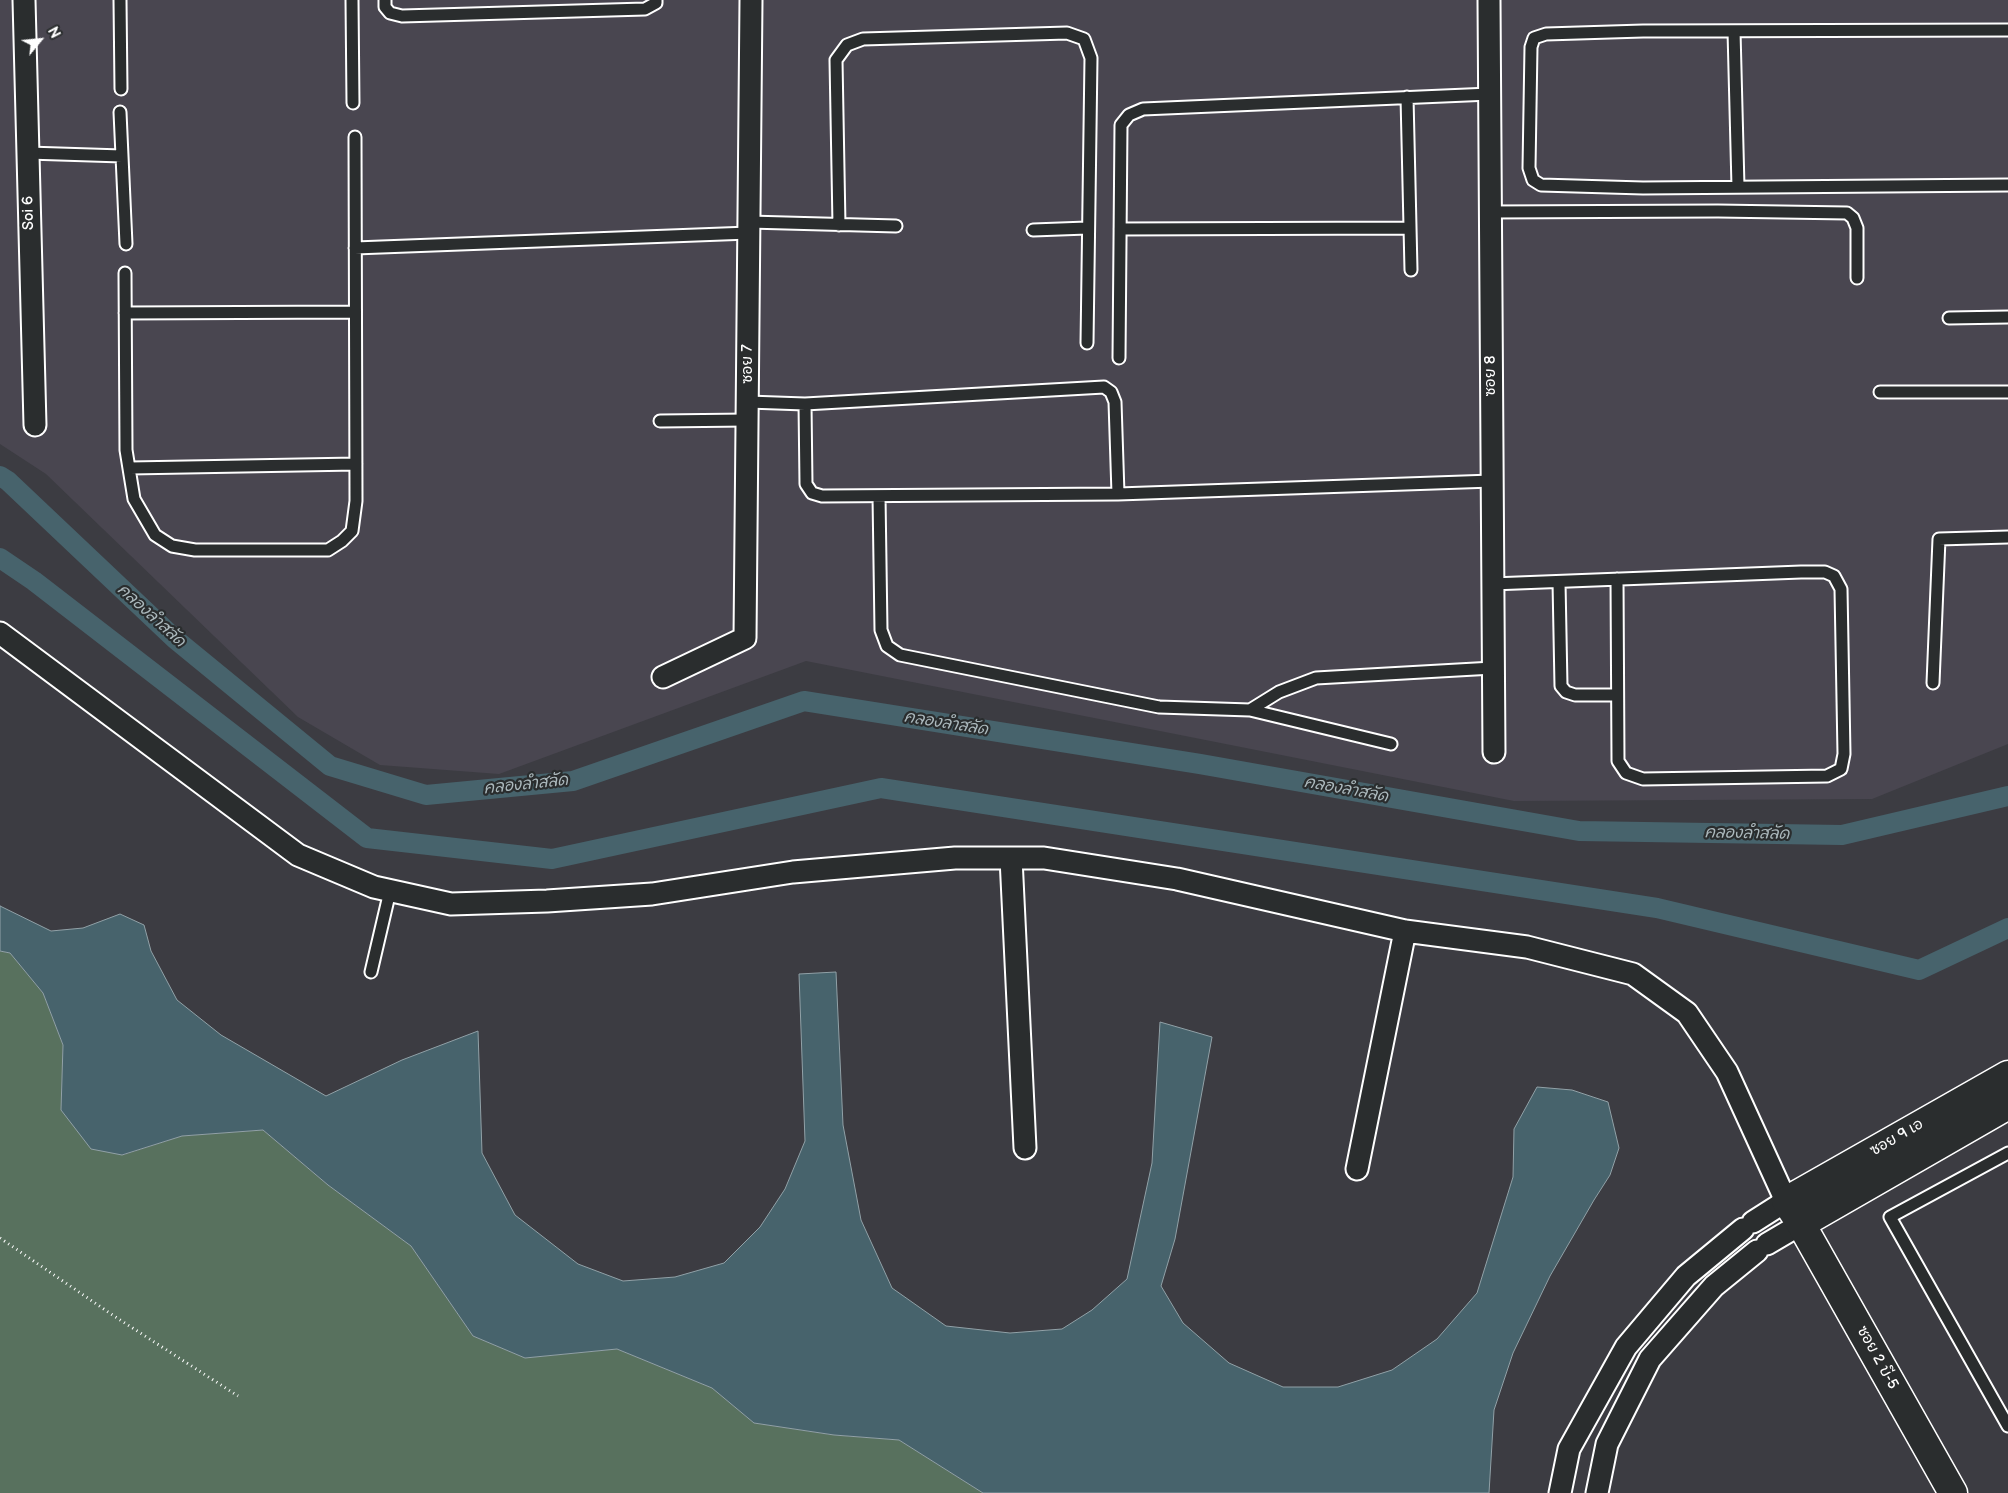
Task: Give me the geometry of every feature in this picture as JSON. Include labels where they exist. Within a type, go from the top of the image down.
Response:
[{"type":"street","name":"Soi 6","points":[[24,0],[35,426]]},
{"type":"street","name":"ซอย 7","points":[[663,677],[745,638],[751,0]]},
{"type":"street","name":"ซอย 8","points":[[1489,0],[1494,752]]},
{"type":"street","points":[[0,633],[298,855],[374,887],[451,904],[547,901],[652,894],[793,872],[955,858],[1044,858],[1176,880],[1405,931],[1527,947],[1633,974],[1687,1013],[1727,1072],[1786,1201],[1748,1225],[1686,1276],[1626,1347],[1569,1449],[1560,1493]]},
{"type":"street","points":[[1010,858],[1025,1148]]},
{"type":"street","points":[[1357,1169],[1405,931]]},
{"type":"street","name":"ซอย 9 เอ","points":[[1786,1201],[2008,1075]]},
{"type":"street","name":"ซอย 9 เอ","points":[[1801,1224],[2008,1105]]},
{"type":"street","name":"ซอย 2 บี-5","points":[[1786,1201],[1801,1224],[1953,1493]]},
{"type":"street","points":[[1597,1493],[1607,1444],[1650,1358],[1714,1286],[1762,1247],[1801,1224]]},
{"type":"lane","points":[[120,0],[120,89]]},
{"type":"lane","points":[[352,0],[353,104]]},
{"type":"lane","points":[[385,0],[385,7],[390,13],[402,16],[645,10],[656,3],[656,0]]},
{"type":"lane","points":[[2008,30],[1546,34],[1534,38],[1530,47],[1529,168],[1533,180],[1541,186],[1643,188],[2008,185]]},
{"type":"lane","points":[[1734,31],[1738,187]]},
{"type":"lane","points":[[839,224],[836,60],[847,45],[864,39],[1067,33],[1084,40],[1090,58],[1087,343]]},
{"type":"lane","points":[[1119,358],[1120,126],[1129,114],[1143,109],[1490,94]]},
{"type":"lane","points":[[1407,97],[1411,270]]},
{"type":"lane","points":[[120,112],[126,244]]},
{"type":"lane","points":[[125,274],[126,450],[134,499],[156,535],[172,546],[195,550],[328,550],[342,542],[352,531],[356,501],[354,137]]},
{"type":"lane","points":[[28,153],[122,156]]},
{"type":"lane","points":[[1490,212],[1728,211],[1847,213],[1853,218],[1857,228],[1857,278]]},
{"type":"lane","points":[[355,248],[839,224],[896,226]]},
{"type":"lane","points":[[1033,230],[1087,228]]},
{"type":"lane","points":[[1120,229],[1410,228]]},
{"type":"lane","points":[[126,313],[355,312]]},
{"type":"lane","points":[[1949,318],[2008,317]]},
{"type":"lane","points":[[660,421],[805,404],[1104,387],[1111,392],[1115,402],[1118,494]]},
{"type":"lane","points":[[1880,392],[2008,392]]},
{"type":"lane","points":[[805,404],[806,484],[812,493],[822,496],[1118,494],[1492,481]]},
{"type":"lane","points":[[130,468],[356,464]]},
{"type":"lane","points":[[879,496],[881,630],[887,646],[900,655],[1159,708],[1250,710],[1391,744]]},
{"type":"lane","points":[[1933,683],[1939,540],[2008,537]]},
{"type":"lane","points":[[1492,584],[1559,582],[1617,579],[1801,572],[1825,572],[1834,576],[1841,589],[1844,754],[1841,769],[1827,776],[1643,779],[1626,773],[1618,760],[1617,579]]},
{"type":"lane","points":[[1559,582],[1561,686],[1566,692],[1575,695],[1617,695]]},
{"type":"lane","points":[[1250,710],[1279,692],[1316,678],[1493,668]]},
{"type":"lane","points":[[370,972],[390,891]]},
{"type":"lane","points":[[2008,1153],[1890,1217],[2008,1426]]},
{"type":"path","points":[[0,1238],[114,1316],[238,1396]]},
{"type":"shaded area","points":[[0,0],[2008,0],[2008,744],[1872,799],[1514,801],[806,661],[499,774],[380,765],[298,717],[46,474],[0,444]]},
{"type":"green space","points":[[0,951],[10,953],[43,993],[63,1045],[61,1110],[123,1155],[182,1136],[263,1130],[328,1185],[411,1246],[473,1336],[525,1358],[617,1349],[712,1388],[754,1423],[833,1435],[899,1440],[983,1493],[0,1493]]},
{"type":"water","points":[[0,906],[51,931],[83,928],[120,914],[144,925],[151,951],[177,1000],[221,1035],[326,1096],[402,1060],[478,1031],[482,1153],[515,1215],[578,1264],[623,1281],[675,1277],[724,1263],[760,1227],[785,1189],[805,1141],[799,974],[836,972],[843,1125],[861,1220],[892,1288],[946,1326],[1010,1333],[1062,1329],[1092,1310],[1127,1279],[1152,1163],[1160,1022],[1212,1037],[1175,1239],[1161,1286],[1183,1323],[1229,1363],[1283,1387],[1338,1387],[1392,1370],[1437,1339],[1477,1293],[1513,1177],[1514,1129],[1537,1087],[1572,1090],[1608,1102],[1619,1148],[1610,1175],[1550,1276],[1513,1353],[1494,1410],[1489,1493],[983,1493],[899,1440],[834,1435],[754,1423],[712,1388],[617,1349],[525,1358],[473,1336],[411,1246],[328,1185],[263,1130],[182,1136],[122,1155],[91,1149],[61,1110],[63,1045],[43,993],[10,953],[0,951]]},
{"type":"waterway","name":"คลองลำสลัด","points":[[0,476],[8,481],[175,639],[330,766],[426,795],[573,781],[804,701],[1200,764],[1579,831],[1842,835],[2008,796]]},
{"type":"waterway","points":[[0,558],[34,581],[367,838],[552,859],[881,788],[1657,908],[1919,970],[2008,928]]}]
